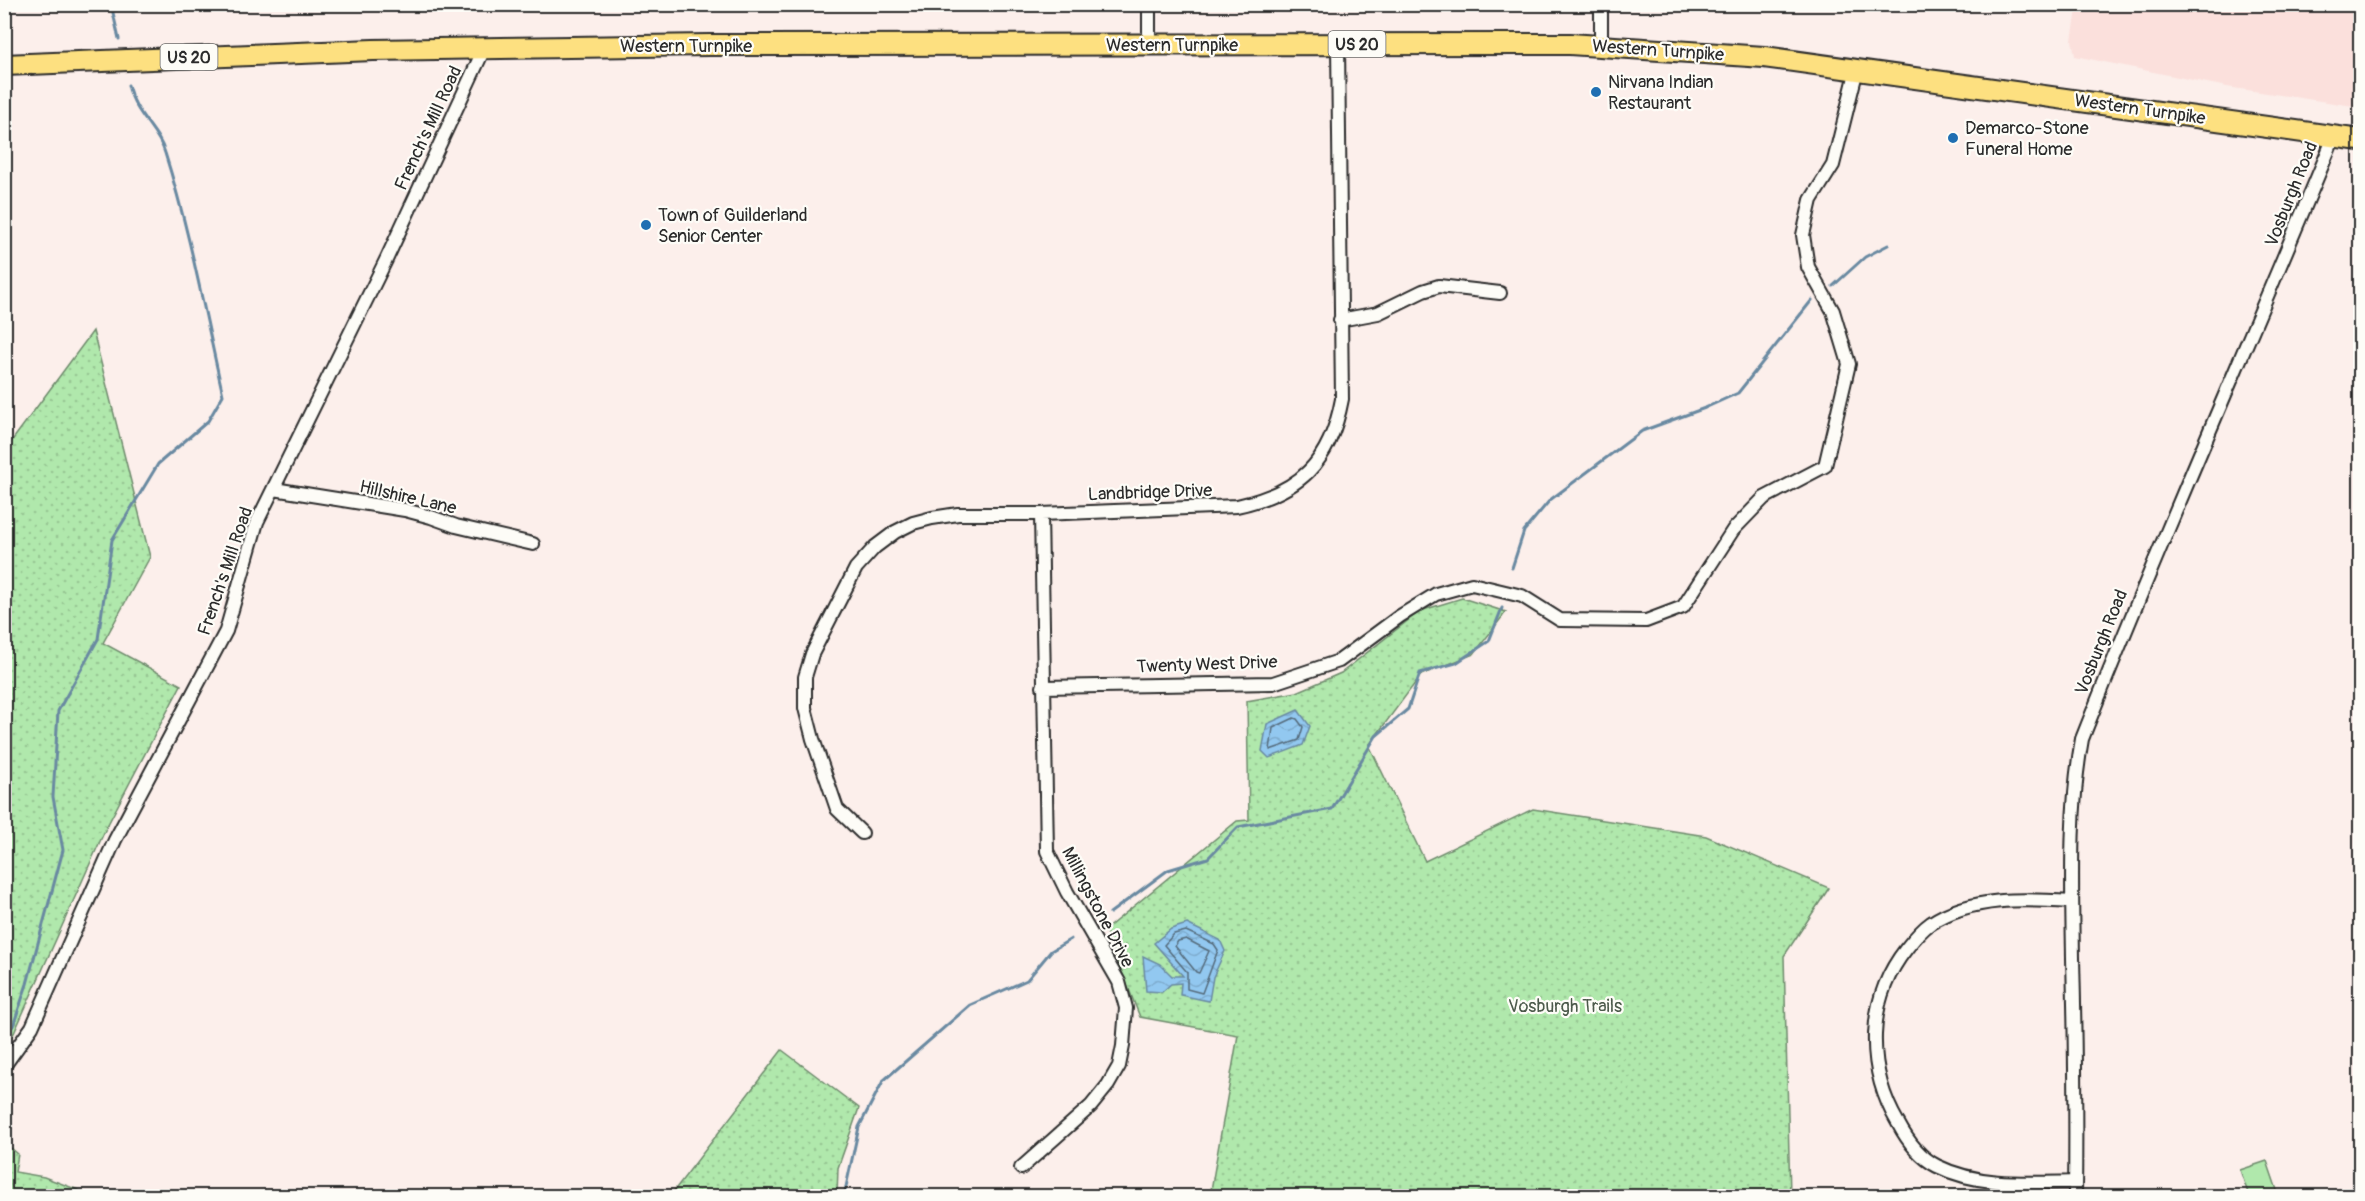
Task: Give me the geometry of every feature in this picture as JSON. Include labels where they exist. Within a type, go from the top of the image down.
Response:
[{"type":"main road","name":"Western Turnpike","points":[[4,65],[373,50],[709,45],[1570,44],[1764,57],[2334,137]]},
{"type":"main road","name":"US 20","points":[[2334,137],[2361,140]]},
{"type":"street","points":[[1149,4],[1149,45]]},
{"type":"street","points":[[1601,4],[1601,46]]},
{"type":"street","name":"Landbridge Drive","points":[[862,833],[837,809],[805,708],[805,677],[812,654],[856,568],[875,547],[895,532],[932,518],[958,514],[1041,514],[1237,506],[1257,502],[1301,480],[1329,445],[1338,421],[1342,399],[1338,45]]},
{"type":"street","name":"French's Mill Road","points":[[4,1066],[32,1027],[115,840],[226,631],[258,522],[396,240],[484,49]]},
{"type":"street","name":"Twenty West Drive","points":[[1043,687],[1273,683],[1339,662],[1400,616],[1436,594],[1472,584],[1522,596],[1560,620],[1646,621],[1683,607],[1733,530],[1764,498],[1825,466],[1850,364],[1833,311],[1808,267],[1803,235],[1811,200],[1833,165],[1857,69]]},
{"type":"street","name":"Vosburgh Road","points":[[2075,1197],[2077,1114],[2072,902],[2074,812],[2077,764],[2082,739],[2169,521],[2258,320],[2334,137]]},
{"type":"street","points":[[1340,320],[1378,313],[1423,291],[1439,286],[1500,293]]},
{"type":"street","name":"Hillshire Lane","points":[[274,489],[405,510],[456,526],[533,544]]},
{"type":"street","name":"Millingstone Drive","points":[[1021,1168],[1091,1106],[1108,1085],[1119,1066],[1124,1046],[1126,1008],[1119,982],[1067,892],[1047,851],[1041,514]]},
{"type":"street","points":[[2072,902],[2029,900],[1987,903],[1952,913],[1931,923],[1915,937],[1893,965],[1880,996],[1874,1032],[1876,1067],[1888,1106],[1907,1139],[1934,1165],[1954,1174],[1994,1182],[2075,1182]]},
{"type":"shaded area","points":[[2078,4],[2360,5],[2360,107],[2227,87],[2075,56],[2072,40]]},
{"type":"green space","points":[[93,331],[150,557],[103,643],[181,685],[106,828],[14,1033],[5,1043],[5,450]]},
{"type":"green space","name":"Vosburgh Trails","points":[[1462,598],[1506,612],[1474,654],[1421,675],[1369,745],[1425,861],[1533,809],[1706,836],[1829,888],[1784,956],[1790,1196],[1210,1196],[1238,1035],[1140,1017],[1105,930],[1237,821],[1249,820],[1247,701],[1297,692],[1341,673],[1420,611]]},
{"type":"green space","points":[[782,1050],[859,1108],[838,1168],[837,1196],[670,1196]]},
{"type":"green space","points":[[5,1143],[18,1154],[15,1172],[44,1177],[94,1196],[5,1196]]},
{"type":"green space","points":[[2267,1161],[2279,1196],[2249,1196],[2240,1170]]},
{"type":"water","points":[[1298,710],[1310,726],[1303,745],[1269,758],[1262,751],[1267,724]]},
{"type":"water","points":[[1187,924],[1220,940],[1225,951],[1213,977],[1209,1001],[1180,995],[1181,983],[1171,984],[1162,992],[1146,991],[1143,956],[1160,964],[1172,976],[1183,976],[1154,943],[1171,929]]},
{"type":"waterway","points":[[111,4],[119,39]]},
{"type":"waterway","points":[[4,1034],[13,1026],[27,984],[63,850],[53,797],[58,711],[98,639],[112,540],[158,464],[208,421],[223,395],[190,243],[165,153],[162,144],[131,96],[128,85]]},
{"type":"waterway","points":[[1833,286],[1865,257],[1888,245]]},
{"type":"waterway","points":[[1512,568],[1524,531],[1550,500],[1642,431],[1705,408],[1738,393],[1812,300]]},
{"type":"waterway","points":[[1110,913],[1168,870],[1208,858],[1238,827],[1332,809],[1376,736],[1408,709],[1420,673],[1456,663],[1489,641],[1502,608]]},
{"type":"waterway","points":[[844,1196],[859,1127],[883,1081],[970,1005],[1027,980],[1051,951],[1071,939]]},
{"type":"place","name":"Nirvana Indian Restaurant","points":[[1596,92]]},
{"type":"place","name":"Demarco-Stone Funeral Home","points":[[1953,138]]},
{"type":"place","name":"Town of Guilderland Senior Center","points":[[646,225]]}]
